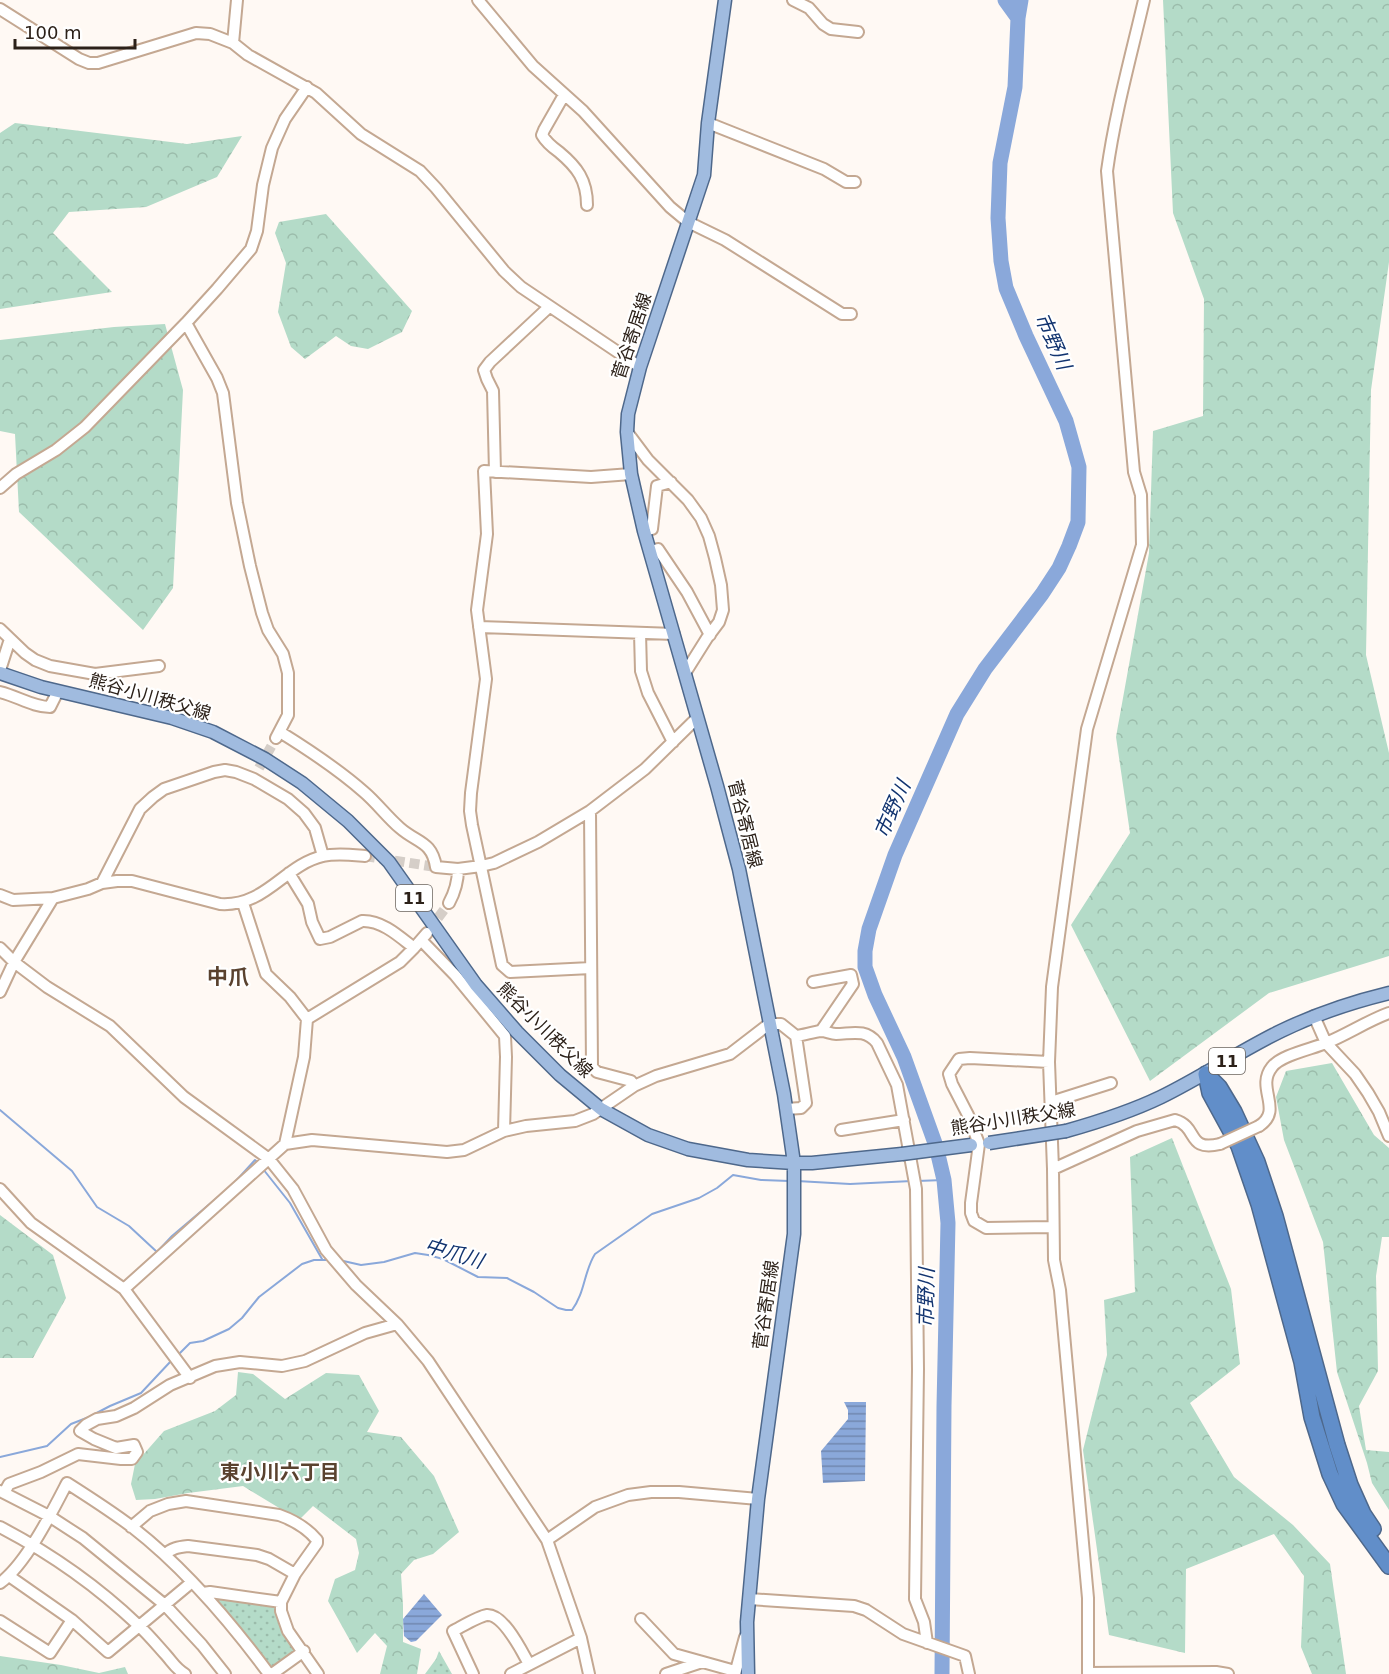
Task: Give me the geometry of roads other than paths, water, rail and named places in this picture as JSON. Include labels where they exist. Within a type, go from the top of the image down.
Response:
[{"type":"highway","points":[[1206,1074],[1219,1087],[1229,1104],[1257,1162],[1275,1216],[1327,1414],[1344,1469],[1363,1514],[1389,1551]]},
{"type":"highway","points":[[1206,1074],[1210,1093],[1239,1146],[1259,1204],[1302,1362],[1312,1417],[1330,1474],[1344,1504],[1389,1566]]},
{"type":"main road","name":"菅谷寄居線","points":[[725,0],[708,123],[704,174],[640,367],[627,414],[627,432],[632,474],[644,531],[739,869],[786,1109],[794,1163],[794,1234],[758,1499],[747,1628],[748,1674]]},
{"type":"main road","name":"熊谷小川秩父線","points":[[0,672],[58,691],[155,713],[213,732],[265,759],[302,783],[369,840],[389,862],[476,985],[517,1032],[560,1075],[601,1109],[648,1135],[688,1149],[748,1160],[812,1163],[902,1154],[1066,1131],[1098,1122],[1160,1098],[1271,1036],[1314,1016],[1389,993]]},
{"type":"street","points":[[233,43],[237,0]]},
{"type":"street","points":[[478,0],[533,66],[583,111],[670,207],[688,222],[725,240],[842,314],[851,314]]},
{"type":"street","points":[[793,0],[808,8],[831,29],[858,33]]},
{"type":"street","points":[[1144,0],[1120,99],[1107,171],[1134,472],[1141,495],[1142,545],[1087,729],[1052,987],[1049,1062],[1054,1260],[1060,1290],[1088,1598],[1088,1674],[1216,1672],[1228,1674]]},
{"type":"street","points":[[0,9],[89,63],[125,56],[196,33],[210,34],[233,43],[248,55],[316,93],[361,134],[420,171],[504,271],[521,287],[549,308],[640,367]]},
{"type":"street","points":[[0,488],[16,474],[56,450],[85,427],[217,290],[251,249],[272,148],[285,119],[307,87]]},
{"type":"street","points":[[564,95],[542,135],[545,141],[566,158],[580,174],[585,184],[587,205]]},
{"type":"street","points":[[708,123],[824,169],[846,182],[855,182]]},
{"type":"street","points":[[495,472],[493,391],[484,370],[549,308]]},
{"type":"street","points":[[186,323],[223,393],[237,503],[250,566],[268,630],[283,654],[288,673],[288,715],[278,735],[327,762],[365,792],[399,828],[427,846],[435,856],[436,867],[458,869],[482,866],[494,863],[538,842],[590,811],[645,769],[697,718]]},
{"type":"street","points":[[627,432],[648,460],[688,500],[701,518],[710,536],[716,558],[722,585],[723,610],[719,622],[685,674]]},
{"type":"street","points":[[591,968],[514,972],[506,970],[502,965],[470,811],[486,679],[477,610],[487,534],[484,471],[591,477],[632,474]]},
{"type":"street","points":[[644,531],[652,529],[657,486],[670,482]]},
{"type":"street","points":[[650,551],[658,549],[687,592],[710,635]]},
{"type":"street","points":[[479,627],[674,634]]},
{"type":"street","points":[[0,629],[25,653],[50,666],[86,673],[112,673],[159,666]]},
{"type":"street","points":[[640,633],[641,670],[648,693],[673,741]]},
{"type":"street","points":[[0,672],[10,639]]},
{"type":"street","points":[[0,692],[50,707],[58,691]]},
{"type":"street","points":[[254,779],[259,768]]},
{"type":"street","points":[[102,883],[140,810],[164,789],[225,770],[254,779],[288,799],[304,813],[315,828],[323,856]]},
{"type":"street","points":[[590,811],[592,1067],[597,1072],[631,1081],[634,1086]]},
{"type":"street","points":[[0,895],[13,900],[53,898],[102,883],[132,881],[229,905],[243,903],[259,896],[289,873],[323,856],[346,854],[365,856]]},
{"type":"street","points":[[448,903],[455,892],[458,869]]},
{"type":"street","points":[[289,873],[308,904],[312,922],[320,939],[330,937],[362,921],[368,921],[421,940],[455,975],[505,1036],[504,1131]]},
{"type":"street","points":[[0,992],[14,962],[53,898]]},
{"type":"street","points":[[124,1289],[285,1144],[304,1057],[307,1019],[290,997],[266,974],[243,903]]},
{"type":"street","points":[[307,1019],[400,962],[421,940]]},
{"type":"street","points":[[0,948],[14,962],[48,987],[110,1026],[184,1097],[269,1159],[293,1189],[326,1251],[356,1285],[397,1324],[428,1361],[547,1540],[581,1638],[589,1674]]},
{"type":"street","points":[[813,982],[851,975],[853,984],[821,1031]]},
{"type":"street","points":[[1053,1169],[1137,1131],[1169,1121],[1175,1120],[1185,1125],[1196,1142],[1209,1147],[1259,1126],[1270,1114],[1266,1084],[1272,1067],[1280,1061],[1326,1043],[1389,1012]]},
{"type":"street","points":[[1314,1016],[1326,1043],[1355,1074],[1368,1093],[1389,1136]]},
{"type":"street","points":[[285,1144],[312,1140],[447,1152],[464,1150],[504,1131],[526,1126],[575,1121],[593,1114],[634,1086],[656,1076],[730,1054],[769,1024],[781,1024],[796,1036],[806,1103],[801,1108],[786,1109]]},
{"type":"street","points":[[796,1036],[821,1031],[834,1034],[859,1032],[873,1038],[897,1085],[916,1189],[918,1369],[915,1599],[929,1644]]},
{"type":"street","points":[[1049,1062],[960,1059],[949,1074],[980,1144],[971,1203],[974,1221],[986,1228],[1053,1227]]},
{"type":"street","points":[[1051,1102],[1111,1083]]},
{"type":"street","points":[[841,1130],[904,1120]]},
{"type":"street","points":[[0,1189],[31,1223],[124,1289],[190,1377]]},
{"type":"street","points":[[225,1674],[165,1605],[83,1538],[49,1516],[2,1492],[9,1484],[78,1454],[132,1459],[137,1452],[134,1445],[116,1448],[80,1431],[97,1419],[116,1416],[134,1408],[170,1385],[215,1366],[240,1362],[282,1366],[305,1360],[365,1333],[397,1324]]},
{"type":"street","points":[[192,1582],[108,1652],[72,1620],[5,1579],[32,1543],[68,1483],[131,1527],[165,1555],[192,1582],[203,1593],[270,1674],[304,1652]]},
{"type":"street","points":[[547,1540],[595,1507],[628,1495],[679,1492],[758,1499]]},
{"type":"street","points":[[131,1527],[150,1511],[168,1504],[186,1501],[279,1515],[312,1534],[317,1544],[295,1574],[281,1602],[282,1618],[288,1631],[318,1674]]},
{"type":"street","points":[[0,1527],[32,1543],[103,1594],[139,1626],[168,1656],[177,1670],[185,1674]]},
{"type":"street","points":[[165,1555],[168,1551],[180,1546],[257,1555],[295,1574]]},
{"type":"street","points":[[203,1593],[281,1602]]},
{"type":"street","points":[[749,1599],[854,1606],[866,1610],[903,1634],[965,1656],[969,1674]]},
{"type":"street","points":[[473,1674],[453,1631],[486,1615],[499,1620],[513,1636],[529,1664]]},
{"type":"street","points":[[641,1619],[674,1654],[735,1672],[747,1628]]},
{"type":"street","points":[[0,1621],[50,1653],[72,1620]]},
{"type":"street","points":[[511,1674],[581,1638]]},
{"type":"street","points":[[666,1674],[702,1662]]},
{"type":"water","points":[[844,1402],[866,1402],[865,1481],[823,1483],[821,1451],[848,1419],[848,1410]]},
{"type":"water","points":[[424,1594],[442,1615],[416,1641],[411,1642],[404,1636],[403,1619]]},
{"type":"waterway","points":[[1005,0],[1018,18]]},
{"type":"waterway","name":"市野川","points":[[942,1674],[948,1223],[944,1180],[936,1146],[904,1057],[875,995],[865,967],[865,951],[869,929],[895,855],[957,714],[985,669],[1059,568],[1078,522],[1079,467],[1066,421],[1006,288],[1001,261],[998,218],[1000,163],[1015,87],[1021,0]]},
{"type":"waterway","name":"中爪川","points":[[0,1110],[72,1171],[97,1207],[129,1226],[157,1252],[172,1236],[218,1197]]},
{"type":"waterway","name":"中爪川","points":[[235,1182],[255,1160],[258,1163]]},
{"type":"waterway","name":"中爪川","points":[[263,1169],[290,1203],[322,1259]]},
{"type":"waterway","name":"中爪川","points":[[339,1260],[361,1265],[384,1262],[415,1253],[428,1255],[443,1259],[478,1277],[507,1278],[558,1308],[572,1310],[580,1296],[595,1254],[652,1214],[699,1198],[717,1188],[733,1175],[761,1180],[789,1181]]},
{"type":"waterway","name":"中爪川","points":[[917,1181],[944,1180]]},
{"type":"waterway","name":"中爪川","points":[[797,1181],[850,1184],[912,1181]]},
{"type":"waterway","points":[[178,1355],[190,1343],[203,1341],[229,1329],[242,1318],[259,1297],[302,1264],[314,1260],[328,1260]]},
{"type":"waterway","points":[[0,1457],[47,1446],[71,1424],[141,1393],[171,1361]]},
{"type":"tunnel","points":[[259,768],[276,738]]},
{"type":"tunnel","points":[[365,856],[436,867]]},
{"type":"tunnel","points":[[429,930],[449,903]]},
{"type":"district","name":"中爪","points":[[228,977]]},
{"type":"district","name":"東小川六丁目","points":[[280,1472]]}]
